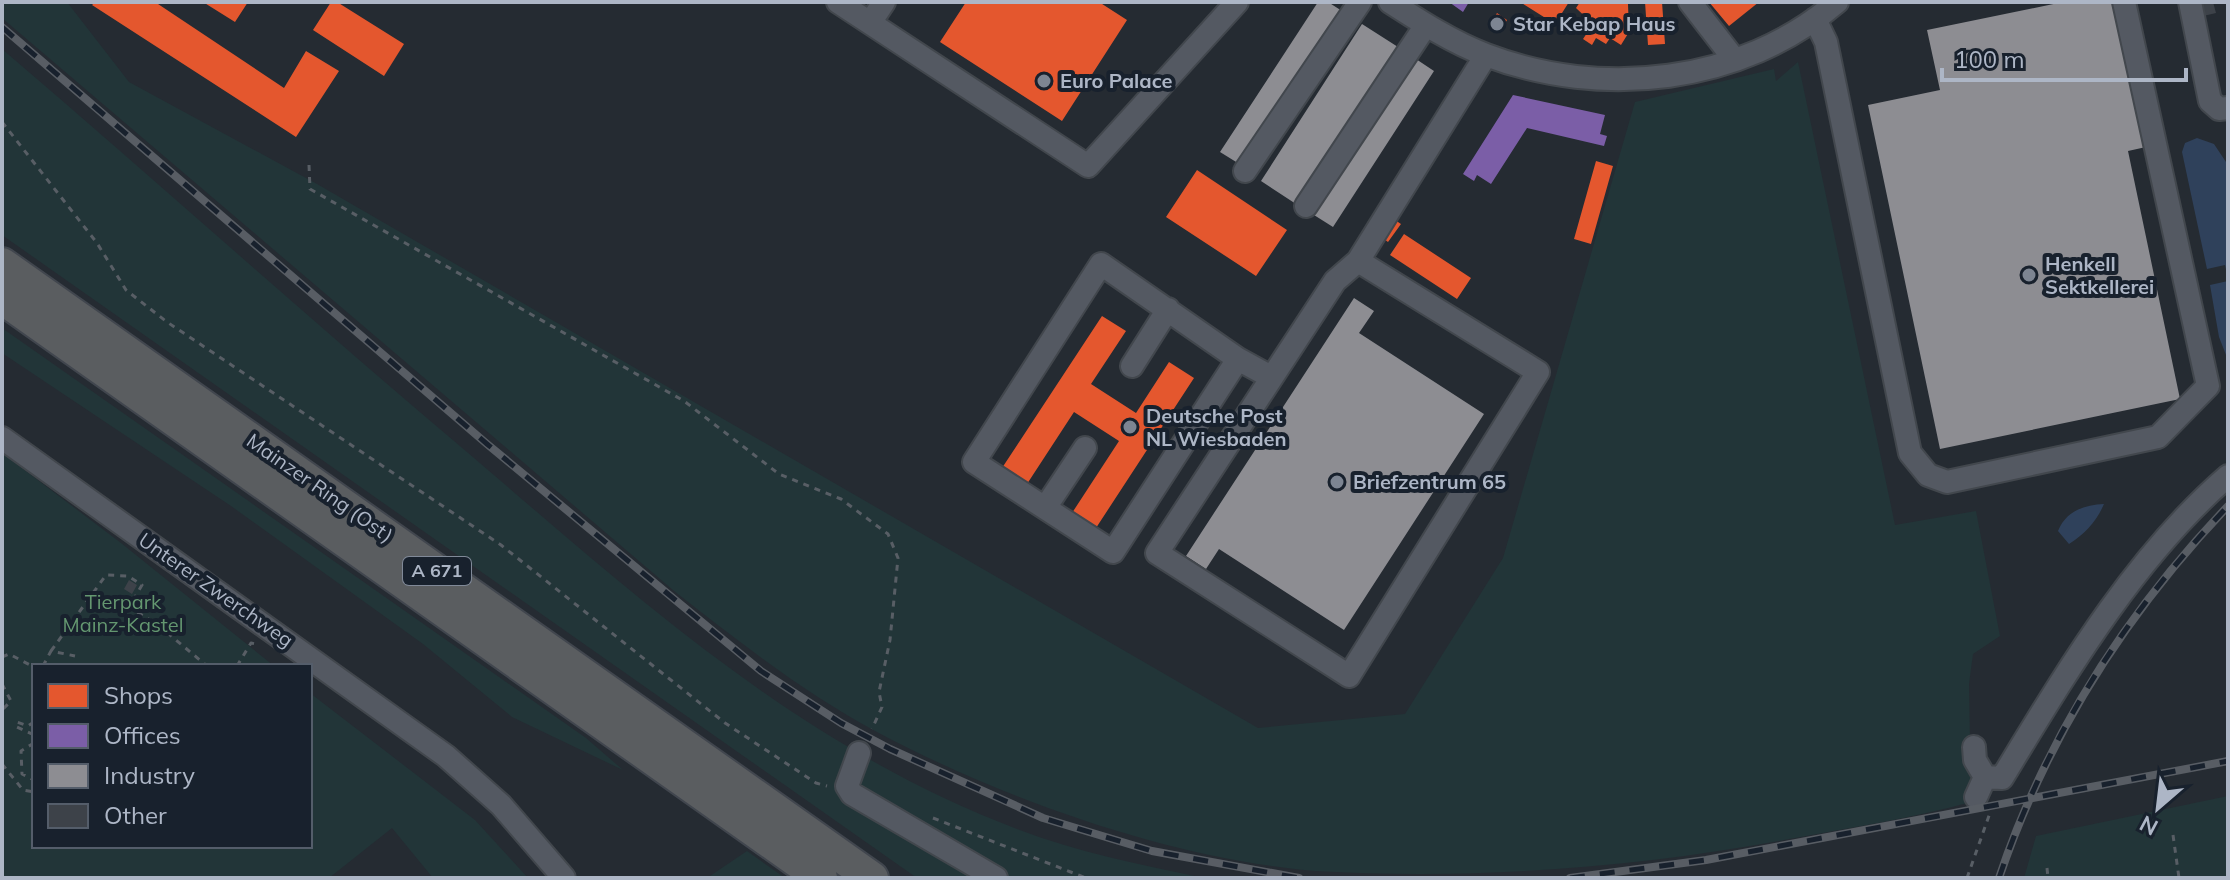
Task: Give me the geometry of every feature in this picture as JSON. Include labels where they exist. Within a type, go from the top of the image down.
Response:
[{"type":"highway","name":"Mainzer Ring (Ost)","points":[[2,264],[872,878]]},
{"type":"highway","name":"Mainzer Ring (Ost)","points":[[2,298],[821,878]]},
{"type":"street","points":[[838,2],[1088,166],[1237,2]]},
{"type":"street","points":[[870,23],[884,2]]},
{"type":"street","points":[[1245,171],[1360,2]]},
{"type":"street","points":[[1390,2],[1426,25],[1486,55],[1541,72],[1629,80],[1696,71],[1762,50],[1826,8]]},
{"type":"street","points":[[1690,2],[1734,59]]},
{"type":"street","points":[[1826,8],[1826,42],[1910,453],[1928,475],[1947,482],[2158,437],[2208,386],[2124,2]]},
{"type":"street","points":[[2190,2],[2210,101],[2219,109],[2228,108]]},
{"type":"street","points":[[1306,206],[1426,25]]},
{"type":"street","points":[[1358,261],[1538,372],[1349,676],[1157,553],[1335,281],[1358,261],[1486,55]]},
{"type":"street","points":[[1238,359],[1113,552],[974,462],[1101,264],[1238,359],[1271,377]]},
{"type":"street","points":[[1132,366],[1168,309]]},
{"type":"street","name":"Unterer Zwerchweg","points":[[2,438],[281,635],[475,781],[564,878]]},
{"type":"street","points":[[1045,508],[1085,448]]},
{"type":"street","points":[[1974,747],[1975,760],[1988,784],[2135,577],[2203,498],[2228,476]]},
{"type":"street","points":[[859,753],[847,786],[852,794],[898,824],[996,878]]},
{"type":"path","points":[[2,122],[97,243],[126,290],[501,545],[725,723],[816,783],[831,788],[847,786]]},
{"type":"path","points":[[309,165],[310,189],[684,401],[779,474],[841,499],[888,534],[898,558],[890,640],[879,692],[882,707],[872,729]]},
{"type":"path","points":[[44,664],[106,575],[128,576],[142,585],[129,607],[158,625],[205,664]]},
{"type":"path","points":[[238,664],[251,643],[269,649],[281,635]]},
{"type":"path","points":[[51,651],[75,656]]},
{"type":"path","points":[[2,657],[9,654],[32,666]]},
{"type":"path","points":[[2,684],[11,701],[2,710]]},
{"type":"path","points":[[32,723],[28,726],[17,722],[17,727],[32,734]]},
{"type":"path","points":[[32,744],[21,751],[22,774],[32,779]]},
{"type":"path","points":[[2,764],[23,790],[32,792]]},
{"type":"path","points":[[1967,878],[1988,784]]},
{"type":"path","points":[[928,816],[1086,878]]},
{"type":"path","points":[[2173,835],[2179,878]]},
{"type":"path","points":[[2047,868],[2048,878]]},
{"type":"green space","points":[[2,2],[67,2],[129,82],[317,184],[1258,728],[1405,714],[1503,558],[1635,102],[1774,69],[1776,81],[1798,62],[1895,525],[1976,511],[2000,636],[1973,654],[1969,684],[1971,802],[1861,826],[1676,857],[1556,869],[1375,873],[1315,871],[1204,854],[1090,822],[978,780],[926,757],[823,701],[673,590],[2,18]]},
{"type":"green space","points":[[2,49],[355,357],[601,566],[729,668],[866,757],[939,796],[1040,837],[1133,863],[1204,878],[917,878],[2,235]]},
{"type":"green space","points":[[2,328],[586,738],[623,770],[512,717],[423,644],[231,506],[2,353]]},
{"type":"green space","name":"Tierpark Mainz-Kastel","points":[[2,453],[121,543],[272,664],[32,664],[32,848],[312,848],[312,695],[475,820],[528,878],[433,878],[392,828],[329,878],[2,878]]},
{"type":"green space","points":[[2228,796],[2228,878],[2024,878],[2036,836]]},
{"type":"green space","points":[[747,851],[785,878],[707,878]]},
{"type":"water","points":[[2197,138],[2214,144],[2228,165],[2228,278],[2225,265],[2207,269],[2182,152],[2185,143]]},
{"type":"water","points":[[2228,281],[2228,360],[2219,337],[2210,285]]},
{"type":"water","points":[[2104,504],[2090,527],[2069,544],[2058,531],[2076,510]]},
{"type":"building: Shops","points":[[95,2],[155,2],[284,88],[306,51],[339,71],[296,137],[92,5]]},
{"type":"building: Shops","points":[[203,2],[248,2],[235,22]]},
{"type":"building: Shops","points":[[331,2],[337,2],[404,44],[384,76],[313,30]]},
{"type":"building: Shops","name":"Euro Palace","points":[[966,2],[1099,2],[1127,20],[1062,121],[940,42]]},
{"type":"building: Shops","points":[[1520,2],[1569,2],[1555,24]]},
{"type":"building: Shops","points":[[1580,2],[1628,4],[1629,32],[1621,45],[1610,38],[1606,44],[1596,38],[1592,45],[1583,39],[1593,24],[1576,8]]},
{"type":"building: Shops","points":[[1645,2],[1662,2],[1665,44],[1648,45]]},
{"type":"building: Shops","points":[[1709,2],[1759,2],[1729,26]]},
{"type":"building: Shops","points":[[1497,13],[1507,20],[1499,33],[1489,26]]},
{"type":"building: Shops","points":[[1596,161],[1613,166],[1591,244],[1574,239]]},
{"type":"building: Shops","points":[[1197,170],[1287,230],[1256,276],[1166,217]]},
{"type":"building: Shops","points":[[1392,218],[1401,224],[1388,242],[1379,235]]},
{"type":"building: Shops","points":[[1404,234],[1471,278],[1457,299],[1390,255]]},
{"type":"building: Shops","name":"Deutsche Post NL Wiesbaden","points":[[1102,316],[1126,331],[1091,384],[1136,413],[1169,362],[1194,378],[1096,528],[1072,513],[1119,441],[1074,412],[1027,484],[1002,468]]},
{"type":"building: Offices","points":[[1449,2],[1469,2],[1463,12]]},
{"type":"building: Offices","points":[[1513,95],[1605,115],[1600,134],[1607,136],[1604,146],[1527,128],[1491,184],[1477,175],[1474,181],[1463,174]]},
{"type":"building: Industry","points":[[1318,2],[1328,2],[1342,11],[1241,165],[1220,152]]},
{"type":"building: Industry","name":"Henkell Sektkellerei","points":[[2063,2],[2116,2],[2146,147],[2128,151],[2180,399],[1940,449],[1868,105],[1940,90],[1927,30]]},
{"type":"building: Industry","points":[[1362,24],[1398,47],[1296,204],[1261,181]]},
{"type":"building: Industry","points":[[1416,59],[1434,71],[1333,227],[1314,215]]},
{"type":"building: Industry","name":"Briefzentrum 65","points":[[1354,298],[1374,311],[1359,333],[1484,414],[1344,630],[1219,549],[1206,569],[1186,556]]},
{"type":"building: Other","points":[[2191,2],[2213,2],[2216,13],[2195,18]]},
{"type":"building: Other","points":[[129,580],[137,585],[132,594],[124,589]]},
{"type":"railway","points":[[2,27],[487,444],[761,671],[841,723],[890,749],[1043,818],[1152,851],[1299,878]]},
{"type":"railway","points":[[1999,878],[2040,775],[2092,680],[2155,590],[2228,506]]},
{"type":"railway","points":[[1570,878],[1706,860],[2228,761]]},
{"type":"place","name":"Star Kebap Haus","points":[[1497,24]]},
{"type":"place","name":"Euro Palace","points":[[1044,81]]},
{"type":"place","name":"Henkell Sektkellerei","points":[[2029,275]]},
{"type":"place","name":"Deutsche Post NL Wiesbaden","points":[[1130,427]]},
{"type":"place","name":"Briefzentrum 65","points":[[1337,482]]}]
